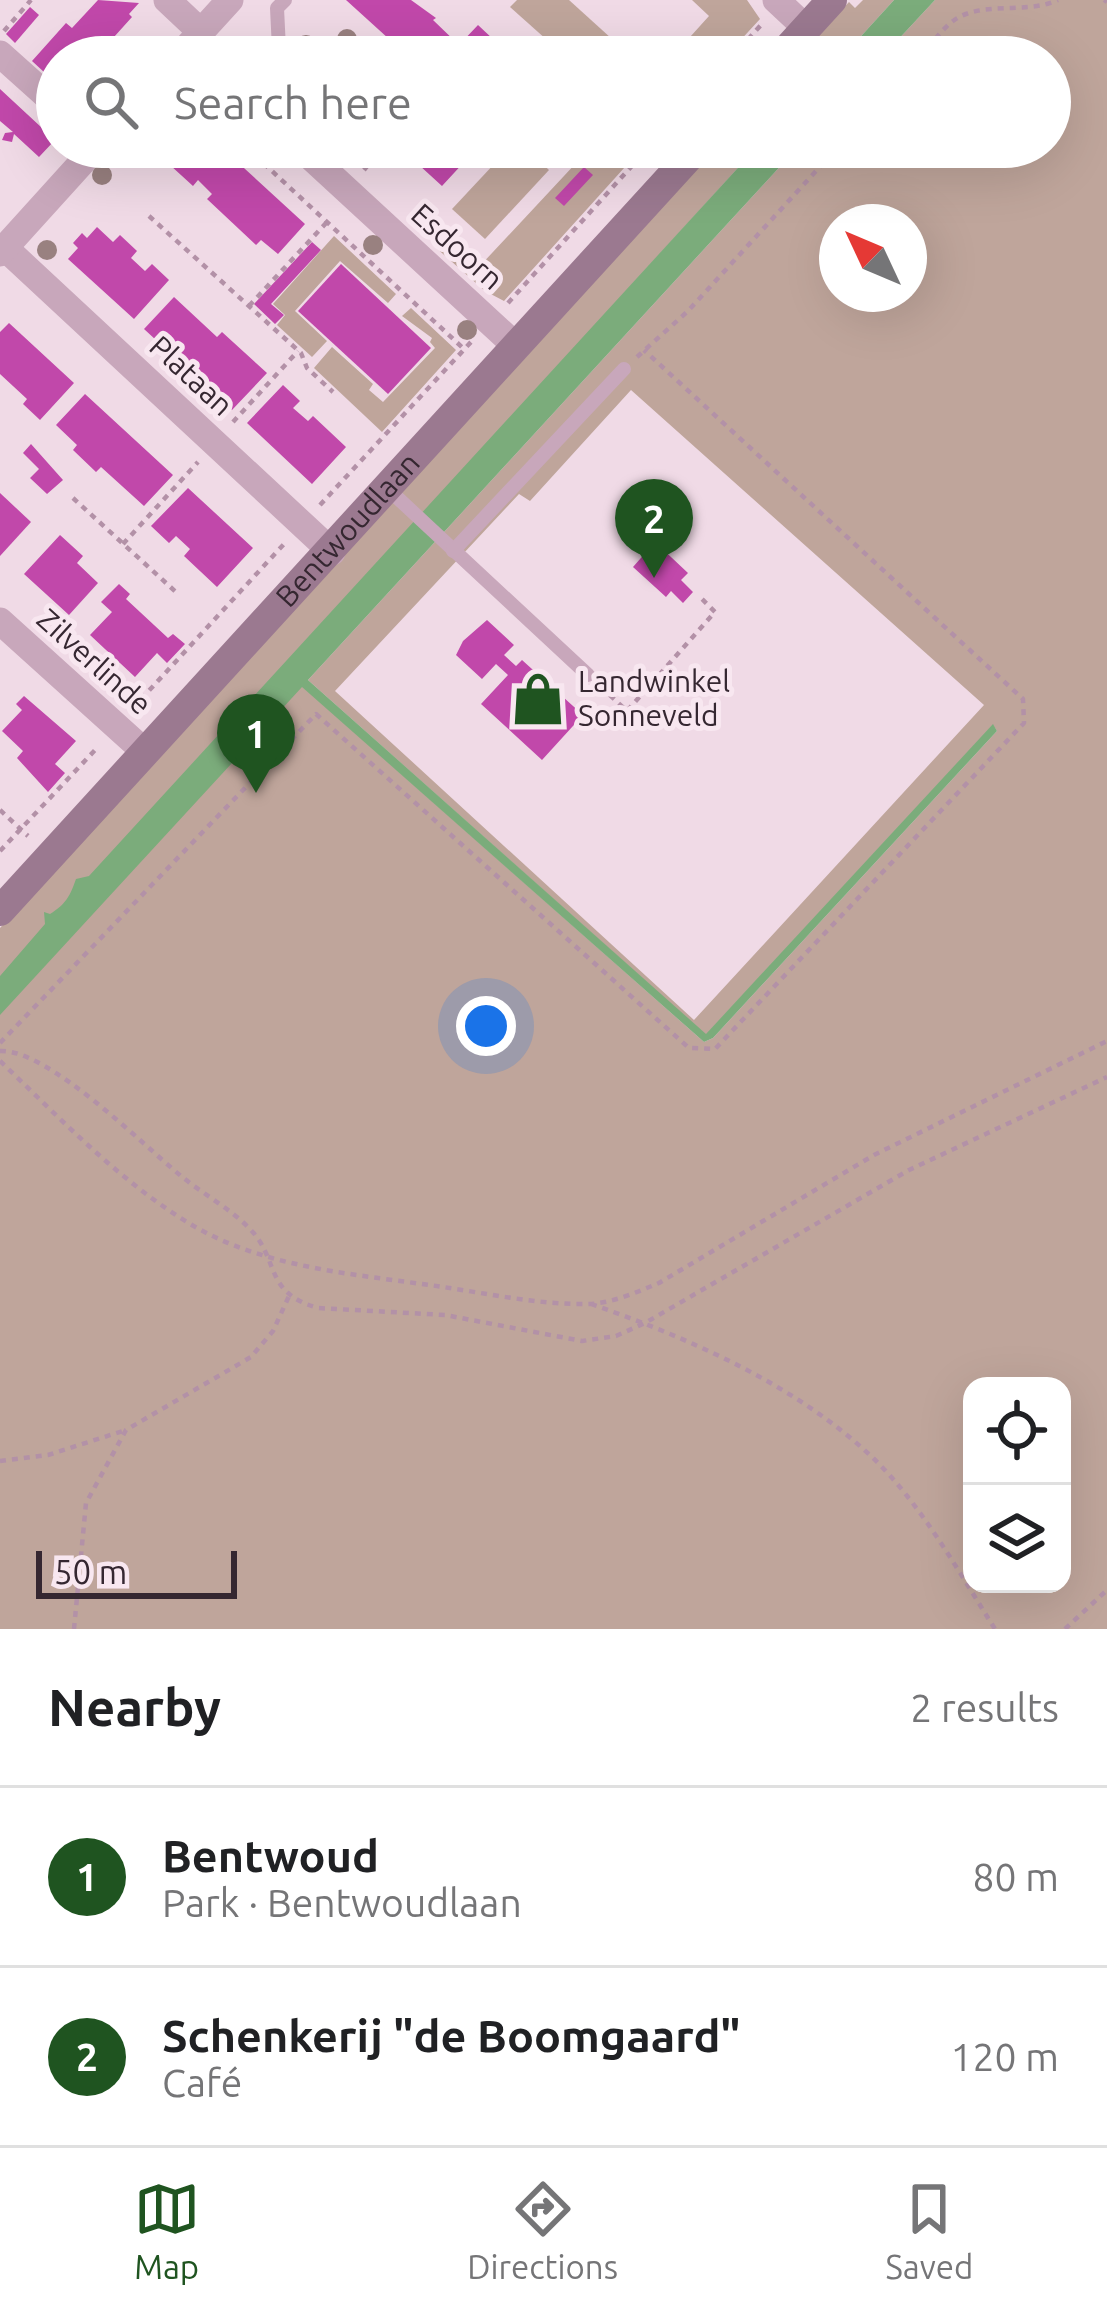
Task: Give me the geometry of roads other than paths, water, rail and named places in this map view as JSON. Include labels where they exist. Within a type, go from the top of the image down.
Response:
[{"type":"main road","points":[[799,36],[832,0]]},
{"type":"main road","name":"Bentwoudlaan","points":[[0,911],[679,168]]},
{"type":"street","points":[[167,0],[186,36]]},
{"type":"street","points":[[202,36],[230,0]]},
{"type":"street","points":[[770,10],[806,28]]},
{"type":"street","points":[[0,54],[36,86]]},
{"type":"street","points":[[3,251],[77,168]]},
{"type":"street","name":"Esdoorn","points":[[323,168],[518,346]]},
{"type":"street","name":"Plataan","points":[[3,251],[332,552]]},
{"type":"street","name":"Zilverlinde","points":[[0,621],[145,752]]},
{"type":"lane","points":[[278,36],[277,8],[285,0]]},
{"type":"lane","points":[[450,548],[624,369]]},
{"type":"lane","points":[[388,489],[588,675]]},
{"type":"place","name":"Schenkerij \"de Boomgaard\"","points":[[654,578]]},
{"type":"place","name":"Landwinkel Sonneveld","points":[[538,699]]},
{"type":"place","name":"Bentwoud","points":[[256,793]]}]
